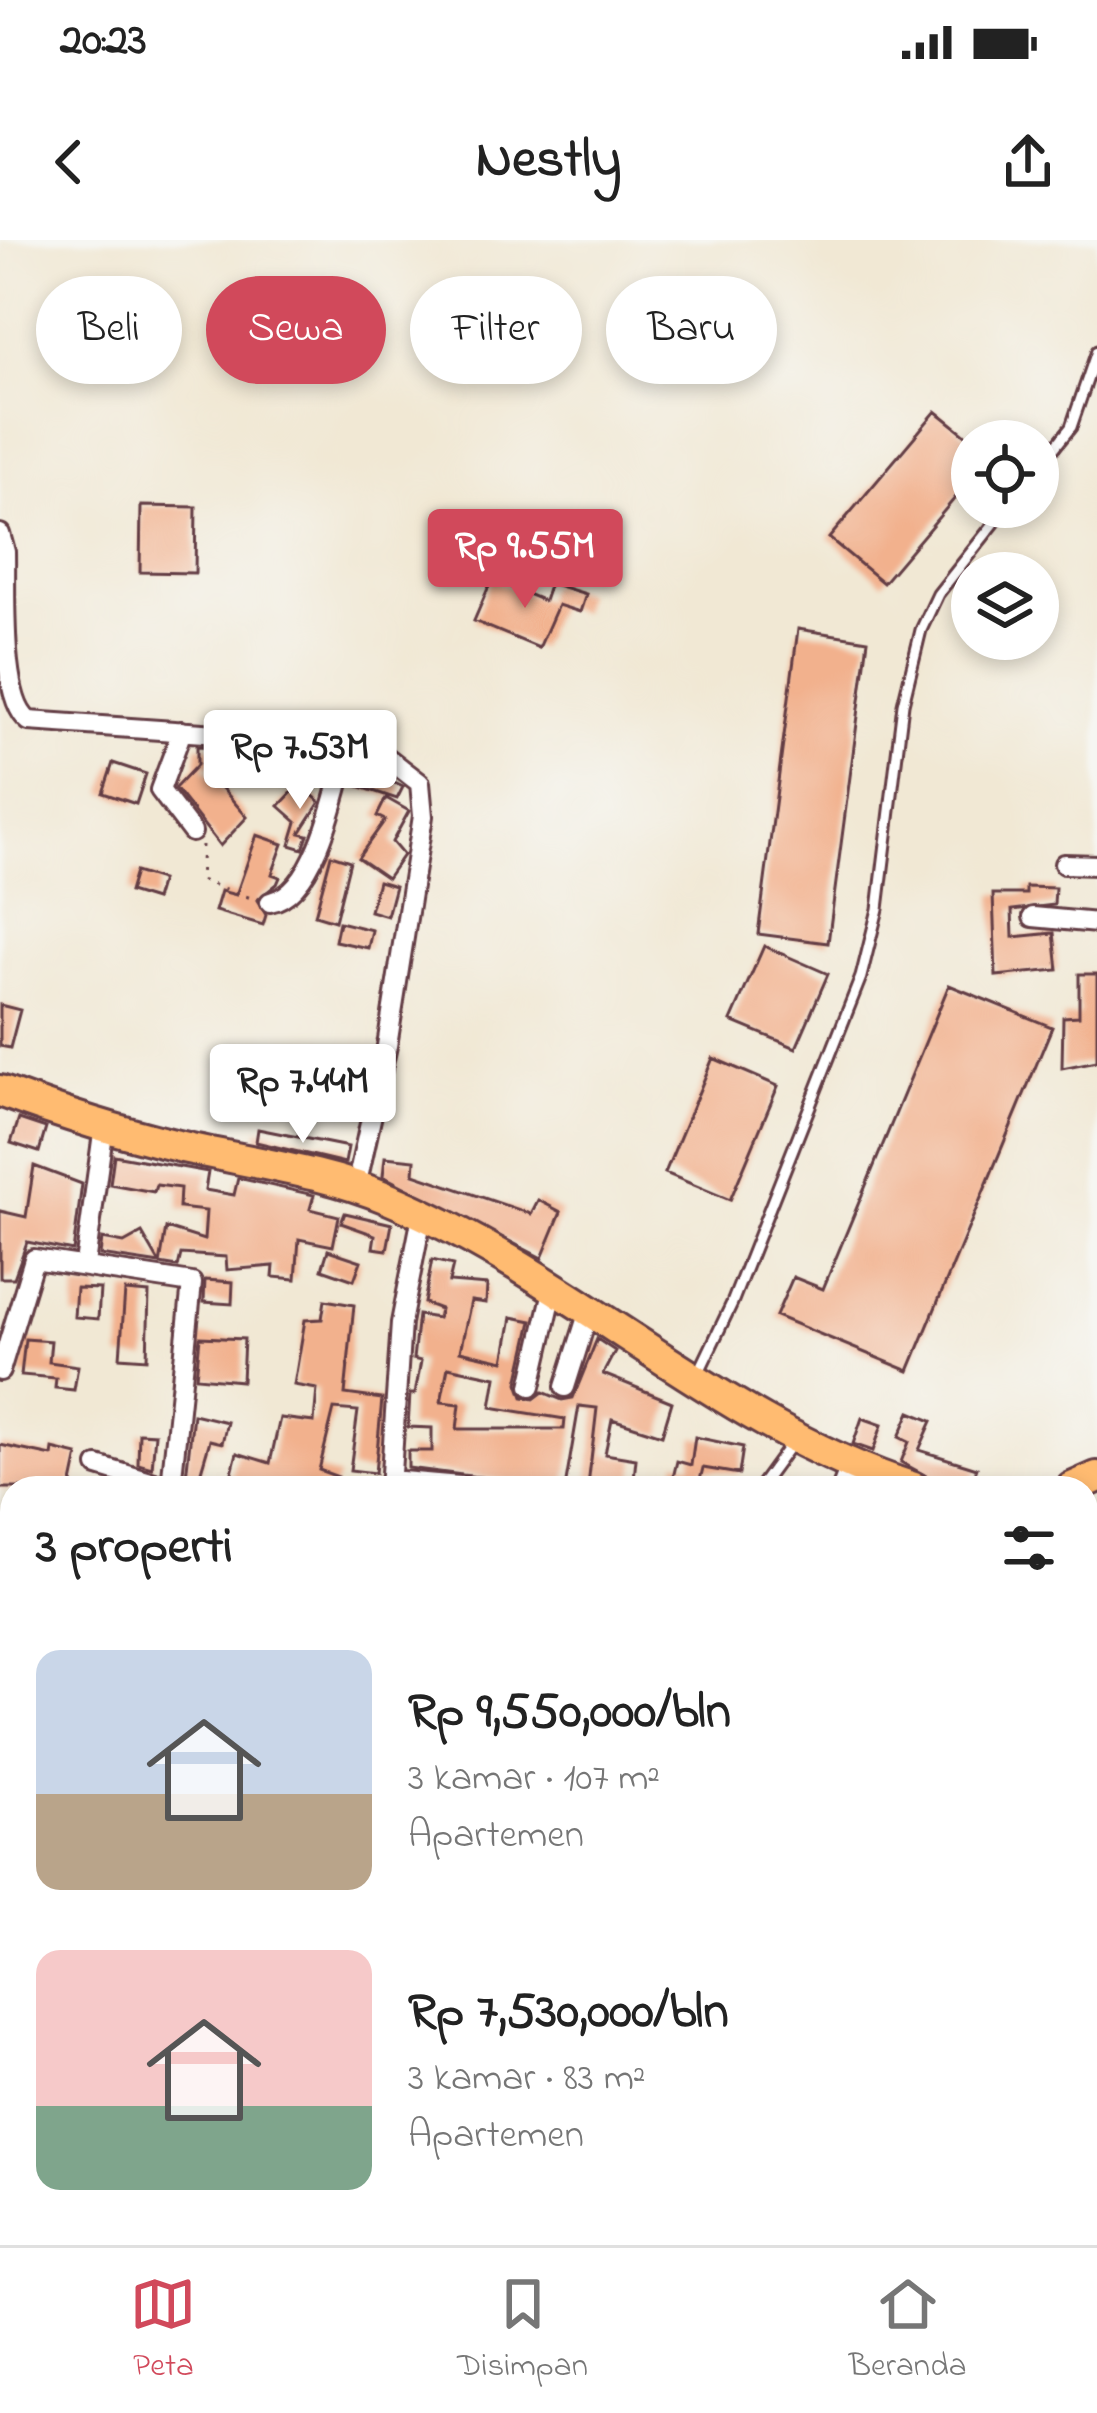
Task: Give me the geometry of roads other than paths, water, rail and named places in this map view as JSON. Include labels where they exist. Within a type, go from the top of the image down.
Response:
[{"type":"main road","points":[[0,1091],[104,1126],[356,1187],[422,1216],[487,1248],[843,1476]]},
{"type":"street","points":[[0,535],[5,552],[4,693],[14,712],[29,722],[349,743],[410,772],[425,795],[387,1046],[356,1187]]},
{"type":"street","points":[[182,730],[160,790],[192,832]]},
{"type":"street","points":[[270,902],[288,895],[311,862],[349,743]]},
{"type":"street","points":[[1064,864],[1097,865]]},
{"type":"street","points":[[1033,917],[1097,923]]},
{"type":"street","points":[[85,1264],[104,1126]]},
{"type":"street","points":[[391,1476],[401,1323],[422,1216]]},
{"type":"street","points":[[0,1370],[33,1260],[184,1279],[194,1286],[172,1476]]},
{"type":"street","points":[[531,1386],[553,1291]]},
{"type":"street","points":[[565,1388],[588,1314]]},
{"type":"street","points":[[98,1466],[121,1476]]},
{"type":"lane","points":[[1059,442],[1071,427],[1097,351]]},
{"type":"lane","points":[[694,1382],[732,1303],[861,977],[878,909],[909,669],[922,630],[938,594],[990,528]]},
{"type":"lane","points":[[768,1476],[794,1441]]}]
